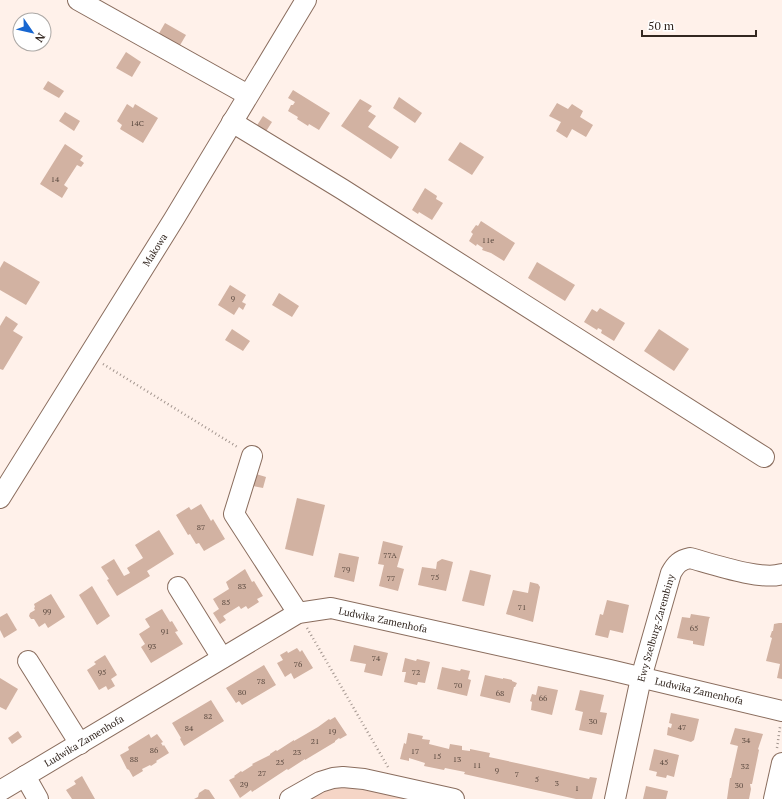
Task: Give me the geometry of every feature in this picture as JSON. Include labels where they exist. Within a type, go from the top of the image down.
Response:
[{"type":"street","points":[[78,0],[248,95]]},
{"type":"street","name":"Makowa","points":[[0,498],[174,219],[306,0]]},
{"type":"street","points":[[232,122],[342,189],[764,457]]},
{"type":"street","points":[[252,456],[234,514],[302,618]]},
{"type":"street","name":"Ewy Szelburg-Zarembiny","points":[[615,799],[642,678],[671,573],[675,565],[682,559],[690,558],[749,573],[765,575],[782,574]]},
{"type":"street","points":[[178,587],[222,658]]},
{"type":"street","name":"Ludwika Zamenhofa","points":[[0,791],[222,658],[302,618],[331,608],[782,711]]},
{"type":"street","points":[[28,661],[80,744]]},
{"type":"street","points":[[774,799],[782,763]]},
{"type":"street","points":[[25,776],[38,799]]},
{"type":"street","points":[[290,799],[320,782],[333,778],[350,778],[386,784],[454,799]]},
{"type":"path","points":[[89,355],[252,456]]},
{"type":"path","points":[[302,618],[389,770],[386,784]]},
{"type":"shaded area","points":[[341,787],[385,793],[412,799],[308,799],[318,794]]},
{"type":"building","points":[[165,23],[186,35],[176,52],[158,35]]},
{"type":"building","points":[[126,52],[141,62],[132,77],[116,68]]},
{"type":"building","points":[[48,81],[64,91],[59,98],[43,89]]},
{"type":"building","points":[[293,90],[330,113],[319,130],[309,124],[308,126],[288,111],[291,105],[295,102],[288,98]]},
{"type":"building","points":[[399,97],[422,113],[415,123],[393,108]]},
{"type":"building","points":[[360,99],[372,106],[368,111],[376,116],[368,127],[399,147],[391,159],[341,126]]},
{"type":"building","points":[[557,103],[568,109],[572,104],[583,111],[580,117],[593,125],[586,137],[572,129],[567,138],[556,131],[561,122],[549,116]]},
{"type":"building","points":[[127,104],[133,108],[135,104],[158,118],[143,143],[120,129],[122,125],[117,121]]},
{"type":"building","points":[[65,112],[80,121],[74,131],[59,121]]},
{"type":"building","points":[[263,116],[272,122],[263,136],[254,130]]},
{"type":"building","points":[[460,142],[484,157],[472,175],[448,160]]},
{"type":"building","points":[[65,144],[83,156],[80,160],[84,163],[81,167],[77,165],[64,185],[68,188],[62,198],[40,184]]},
{"type":"building","points":[[425,188],[437,196],[436,199],[443,203],[432,220],[419,212],[418,214],[412,210]]},
{"type":"building","points":[[481,221],[515,243],[504,261],[491,253],[482,250],[483,248],[477,244],[476,246],[469,241],[473,234],[471,232]]},
{"type":"building","points":[[4,261],[40,282],[26,305],[0,290],[0,268]]},
{"type":"building","points":[[537,262],[575,285],[565,301],[528,278]]},
{"type":"building","points":[[230,285],[246,295],[242,302],[246,304],[243,310],[239,307],[234,315],[218,305]]},
{"type":"building","points":[[279,293],[299,306],[292,317],[272,305]]},
{"type":"building","points":[[600,308],[625,323],[614,341],[601,333],[602,330],[598,328],[597,330],[584,322],[592,309],[597,312]]},
{"type":"building","points":[[6,316],[18,324],[13,331],[23,337],[3,370],[0,369],[0,326]]},
{"type":"building","points":[[232,329],[250,341],[243,351],[225,340]]},
{"type":"building","points":[[659,329],[689,349],[674,371],[644,351]]},
{"type":"building","points":[[256,474],[266,477],[263,488],[253,486]]},
{"type":"building","points":[[297,498],[325,505],[313,556],[285,549]]},
{"type":"building","points":[[201,504],[211,521],[213,519],[225,539],[204,551],[199,543],[196,544],[190,534],[188,535],[176,515],[189,507],[191,510]]},
{"type":"building","points":[[159,530],[174,554],[147,571],[150,576],[117,596],[107,580],[109,579],[101,567],[114,559],[124,576],[130,573],[127,568],[143,558],[135,545]]},
{"type":"building","points":[[383,541],[403,546],[397,567],[404,569],[398,591],[379,586],[384,565],[378,564]]},
{"type":"building","points":[[339,553],[359,557],[354,582],[334,577]]},
{"type":"building","points":[[442,559],[453,562],[446,591],[418,585],[422,567],[436,569],[437,562]]},
{"type":"building","points":[[245,569],[252,582],[254,581],[263,596],[257,599],[259,602],[248,609],[246,606],[241,609],[239,606],[223,616],[226,620],[220,624],[213,613],[219,609],[213,599],[229,589],[226,582]]},
{"type":"building","points":[[470,570],[491,575],[484,606],[462,601]]},
{"type":"building","points":[[530,582],[538,584],[540,587],[533,622],[506,614],[513,590],[528,593]]},
{"type":"building","points":[[92,586],[110,616],[97,625],[79,595]]},
{"type":"building","points":[[51,594],[65,617],[48,628],[45,623],[39,627],[34,619],[31,619],[29,616],[30,613],[35,610],[34,604]]},
{"type":"building","points":[[607,600],[629,605],[623,633],[610,630],[608,638],[595,635],[600,614],[603,615]]},
{"type":"building","points":[[162,609],[178,631],[175,632],[183,644],[151,663],[141,647],[145,644],[139,634],[150,627],[145,619]]},
{"type":"building","points":[[7,613],[17,630],[4,638],[0,630],[0,617]]},
{"type":"building","points":[[691,614],[710,617],[704,646],[693,644],[693,641],[677,638],[682,617],[690,618]]},
{"type":"building","points":[[782,623],[782,679],[777,678],[780,664],[766,661],[774,624]]},
{"type":"building","points":[[354,645],[388,653],[382,676],[364,672],[366,664],[350,661]]},
{"type":"building","points":[[297,648],[300,652],[302,650],[313,668],[294,679],[291,673],[285,677],[277,663],[283,660],[280,655]]},
{"type":"building","points":[[105,655],[117,675],[111,679],[115,686],[108,690],[106,686],[99,690],[87,670],[96,664],[94,662]]},
{"type":"building","points":[[405,658],[416,661],[417,659],[430,662],[425,683],[418,682],[417,685],[404,682],[406,672],[402,672]]},
{"type":"building","points":[[264,665],[276,685],[242,705],[239,701],[236,703],[226,688]]},
{"type":"building","points":[[442,667],[460,671],[461,669],[470,671],[468,679],[471,680],[467,696],[437,689]]},
{"type":"building","points":[[485,675],[512,680],[517,683],[514,687],[510,703],[480,696]]},
{"type":"building","points":[[0,678],[18,689],[6,710],[0,707]]},
{"type":"building","points":[[538,686],[558,690],[552,715],[531,710],[532,702],[530,701],[532,694],[536,695]]},
{"type":"building","points":[[580,690],[604,695],[600,712],[607,713],[602,735],[579,730],[583,712],[575,710]]},
{"type":"building","points":[[211,700],[224,721],[184,746],[172,723]]},
{"type":"building","points":[[671,713],[699,719],[694,740],[691,742],[667,735],[668,727],[671,728],[672,724],[669,723]]},
{"type":"building","points":[[335,717],[347,735],[340,739],[339,738],[335,742],[288,770],[287,769],[252,792],[251,790],[240,798],[229,780],[241,771],[242,772],[253,765],[252,764],[270,755],[276,750],[277,751],[329,719],[330,720]]},
{"type":"building","points":[[735,728],[763,734],[758,749],[752,784],[750,784],[751,789],[749,799],[727,799],[730,778],[738,746],[730,744]]},
{"type":"building","points":[[18,731],[22,737],[12,744],[8,738]]},
{"type":"building","points":[[408,733],[423,736],[422,739],[430,740],[429,744],[449,749],[450,744],[462,746],[462,750],[470,751],[470,749],[490,753],[489,757],[589,779],[590,777],[597,778],[592,799],[576,799],[464,774],[465,772],[424,766],[425,763],[409,758],[409,761],[400,759],[404,743],[406,744]]},
{"type":"building","points":[[149,734],[151,738],[157,734],[163,742],[161,743],[169,753],[151,766],[150,765],[142,769],[143,771],[133,777],[120,755],[129,750],[128,747]]},
{"type":"building","points":[[654,749],[679,755],[674,777],[667,775],[666,778],[656,776],[657,772],[649,770]]},
{"type":"building","points":[[82,776],[95,799],[72,799],[66,790],[76,784],[74,781]]},
{"type":"building","points":[[646,786],[668,791],[666,799],[643,799]]},
{"type":"building","points":[[205,789],[209,790],[215,799],[194,799],[198,797],[199,793]]}]
